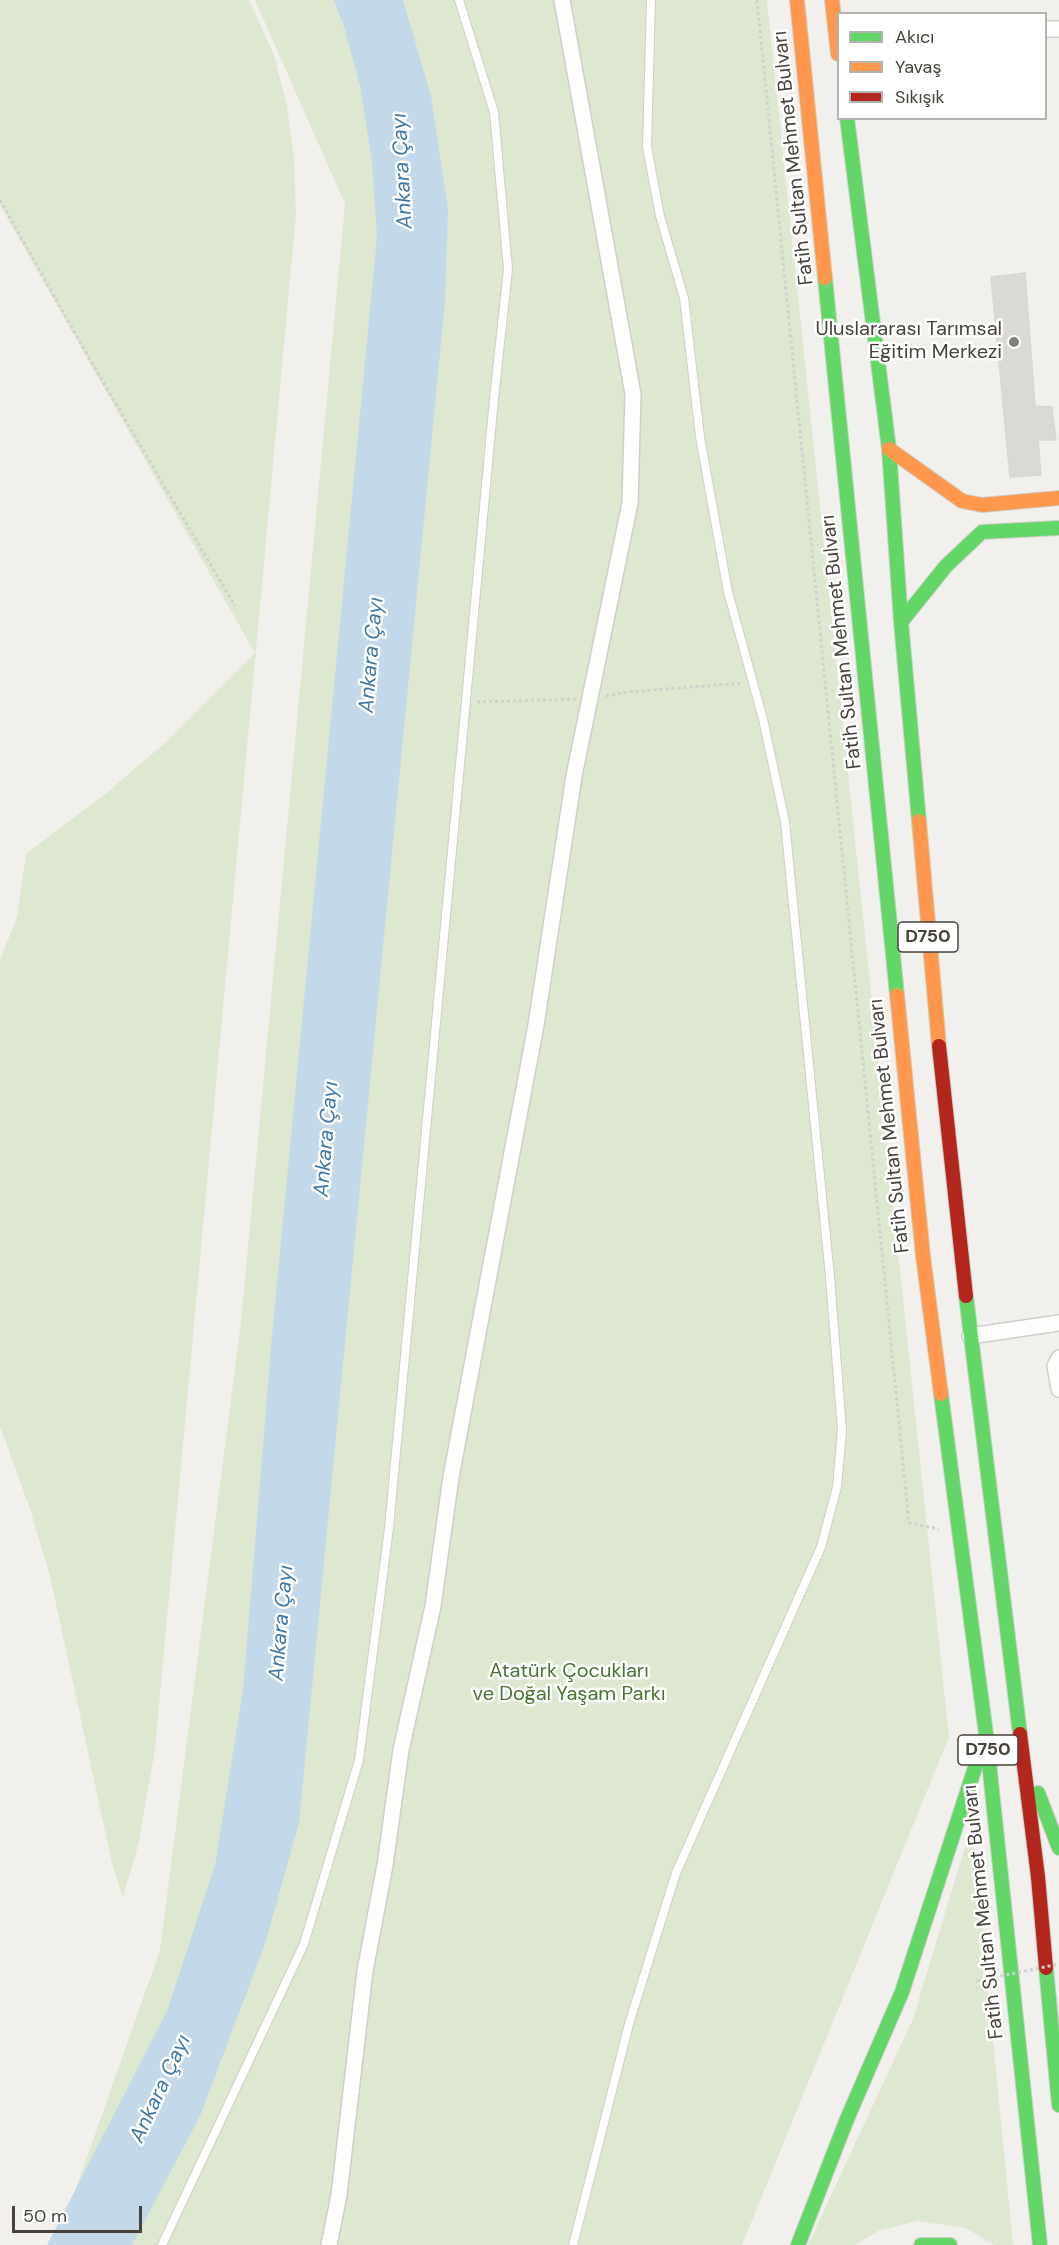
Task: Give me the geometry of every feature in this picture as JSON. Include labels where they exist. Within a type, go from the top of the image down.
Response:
[{"type":"main road","name":"Fatih Sultan Mehmet Bulvarı","points":[[798,0],[922,1256],[986,1734],[1040,2245]]},
{"type":"main road","points":[[832,0],[837,24]]},
{"type":"main road","name":"D750","points":[[847,120],[889,449],[901,622],[932,977],[970,1336],[1024,1754],[1059,2105]]},
{"type":"main road","points":[[889,449],[963,501],[982,506],[1059,498]]},
{"type":"main road","points":[[982,506],[982,532]]},
{"type":"main road","points":[[901,622],[946,566],[982,532],[1059,528]]},
{"type":"main road","points":[[798,2245],[847,2119],[902,1992],[986,1734]]},
{"type":"main road","points":[[1024,1754],[1059,1848]]},
{"type":"main road","points":[[921,2245],[950,2245]]},
{"type":"street","points":[[329,2245],[339,2195],[365,1971],[385,1865],[401,1750],[432,1606],[451,1477],[536,1025],[574,776],[630,503],[633,394],[562,0]]},
{"type":"street","points":[[970,1336],[1059,1323]]},
{"type":"street","points":[[1059,1358],[1056,1366],[1059,1389]]},
{"type":"lane","points":[[162,2245],[304,1944],[359,1760],[389,1528],[508,269],[494,112],[459,0]]},
{"type":"lane","points":[[573,2245],[629,2024],[676,1873],[821,1547],[837,1487],[842,1430],[830,1277],[785,822],[764,719],[728,592],[700,437],[684,298],[660,216],[647,147],[651,0]]},
{"type":"path","points":[[757,0],[909,1523],[959,1534]]},
{"type":"path","points":[[0,200],[89,358],[235,606]]},
{"type":"path","points":[[466,702],[590,699],[628,692],[753,682]]},
{"type":"path","points":[[977,1981],[1059,1964]]},
{"type":"green space","points":[[0,0],[249,0],[274,55],[287,106],[294,158],[296,214],[155,1749],[139,1842],[123,1897],[113,1868],[50,1576],[30,1509],[0,1426],[0,960],[17,917],[26,854],[104,795],[165,743],[255,653],[0,205]]},
{"type":"green space","name":"Atatürk Çocukları ve Doğal Yaşam Parkı","points":[[255,0],[767,0],[949,1737],[742,2245],[56,2245],[160,1950],[241,1322],[345,204]]},
{"type":"green space","points":[[972,1824],[1013,2245],[994,2245],[966,2228],[918,2221],[878,2231],[855,2245],[808,2245],[913,2019]]},
{"type":"water","name":"Ankara Çayı","points":[[334,0],[403,0],[431,96],[448,209],[445,301],[299,1823],[265,1944],[200,2116],[132,2245],[47,2245],[167,2011],[215,1865],[243,1690],[272,1335],[377,236],[372,161],[360,86],[345,30]]},
{"type":"building","name":"Uluslararası Tarımsal Eğitim Merkezi","points":[[1025,273],[1035,406],[1052,407],[1056,440],[1038,440],[1041,475],[1010,477],[991,277]]},
{"type":"traffic: fast","points":[[847,120],[889,449],[901,622],[919,821]]},
{"type":"traffic: fast","points":[[825,278],[897,995]]},
{"type":"traffic: fast","points":[[901,622],[946,566],[982,532],[1059,528]]},
{"type":"traffic: fast","points":[[966,1296],[1020,1734]]},
{"type":"traffic: fast","points":[[941,1394],[986,1734],[1040,2245]]},
{"type":"traffic: fast","points":[[798,2245],[847,2119],[902,1992],[983,1743]]},
{"type":"traffic: fast","points":[[1038,1793],[1059,1848]]},
{"type":"traffic: fast","points":[[1046,1968],[1059,2105]]},
{"type":"traffic: fast","points":[[921,2245],[950,2245]]},
{"type":"traffic: slow","points":[[797,0],[825,278]]},
{"type":"traffic: slow","points":[[832,0],[837,45]]},
{"type":"traffic: slow","points":[[889,449],[962,501],[982,505],[1059,498]]},
{"type":"traffic: slow","points":[[919,821],[939,1046]]},
{"type":"traffic: slow","points":[[897,995],[923,1256],[941,1394]]},
{"type":"traffic: jam","points":[[939,1046],[966,1296]]},
{"type":"traffic: jam","points":[[1020,1734],[1038,1877],[1046,1968]]},
{"type":"place","name":"Uluslararası Tarımsal Eğitim Merkezi","points":[[1014,342]]}]
